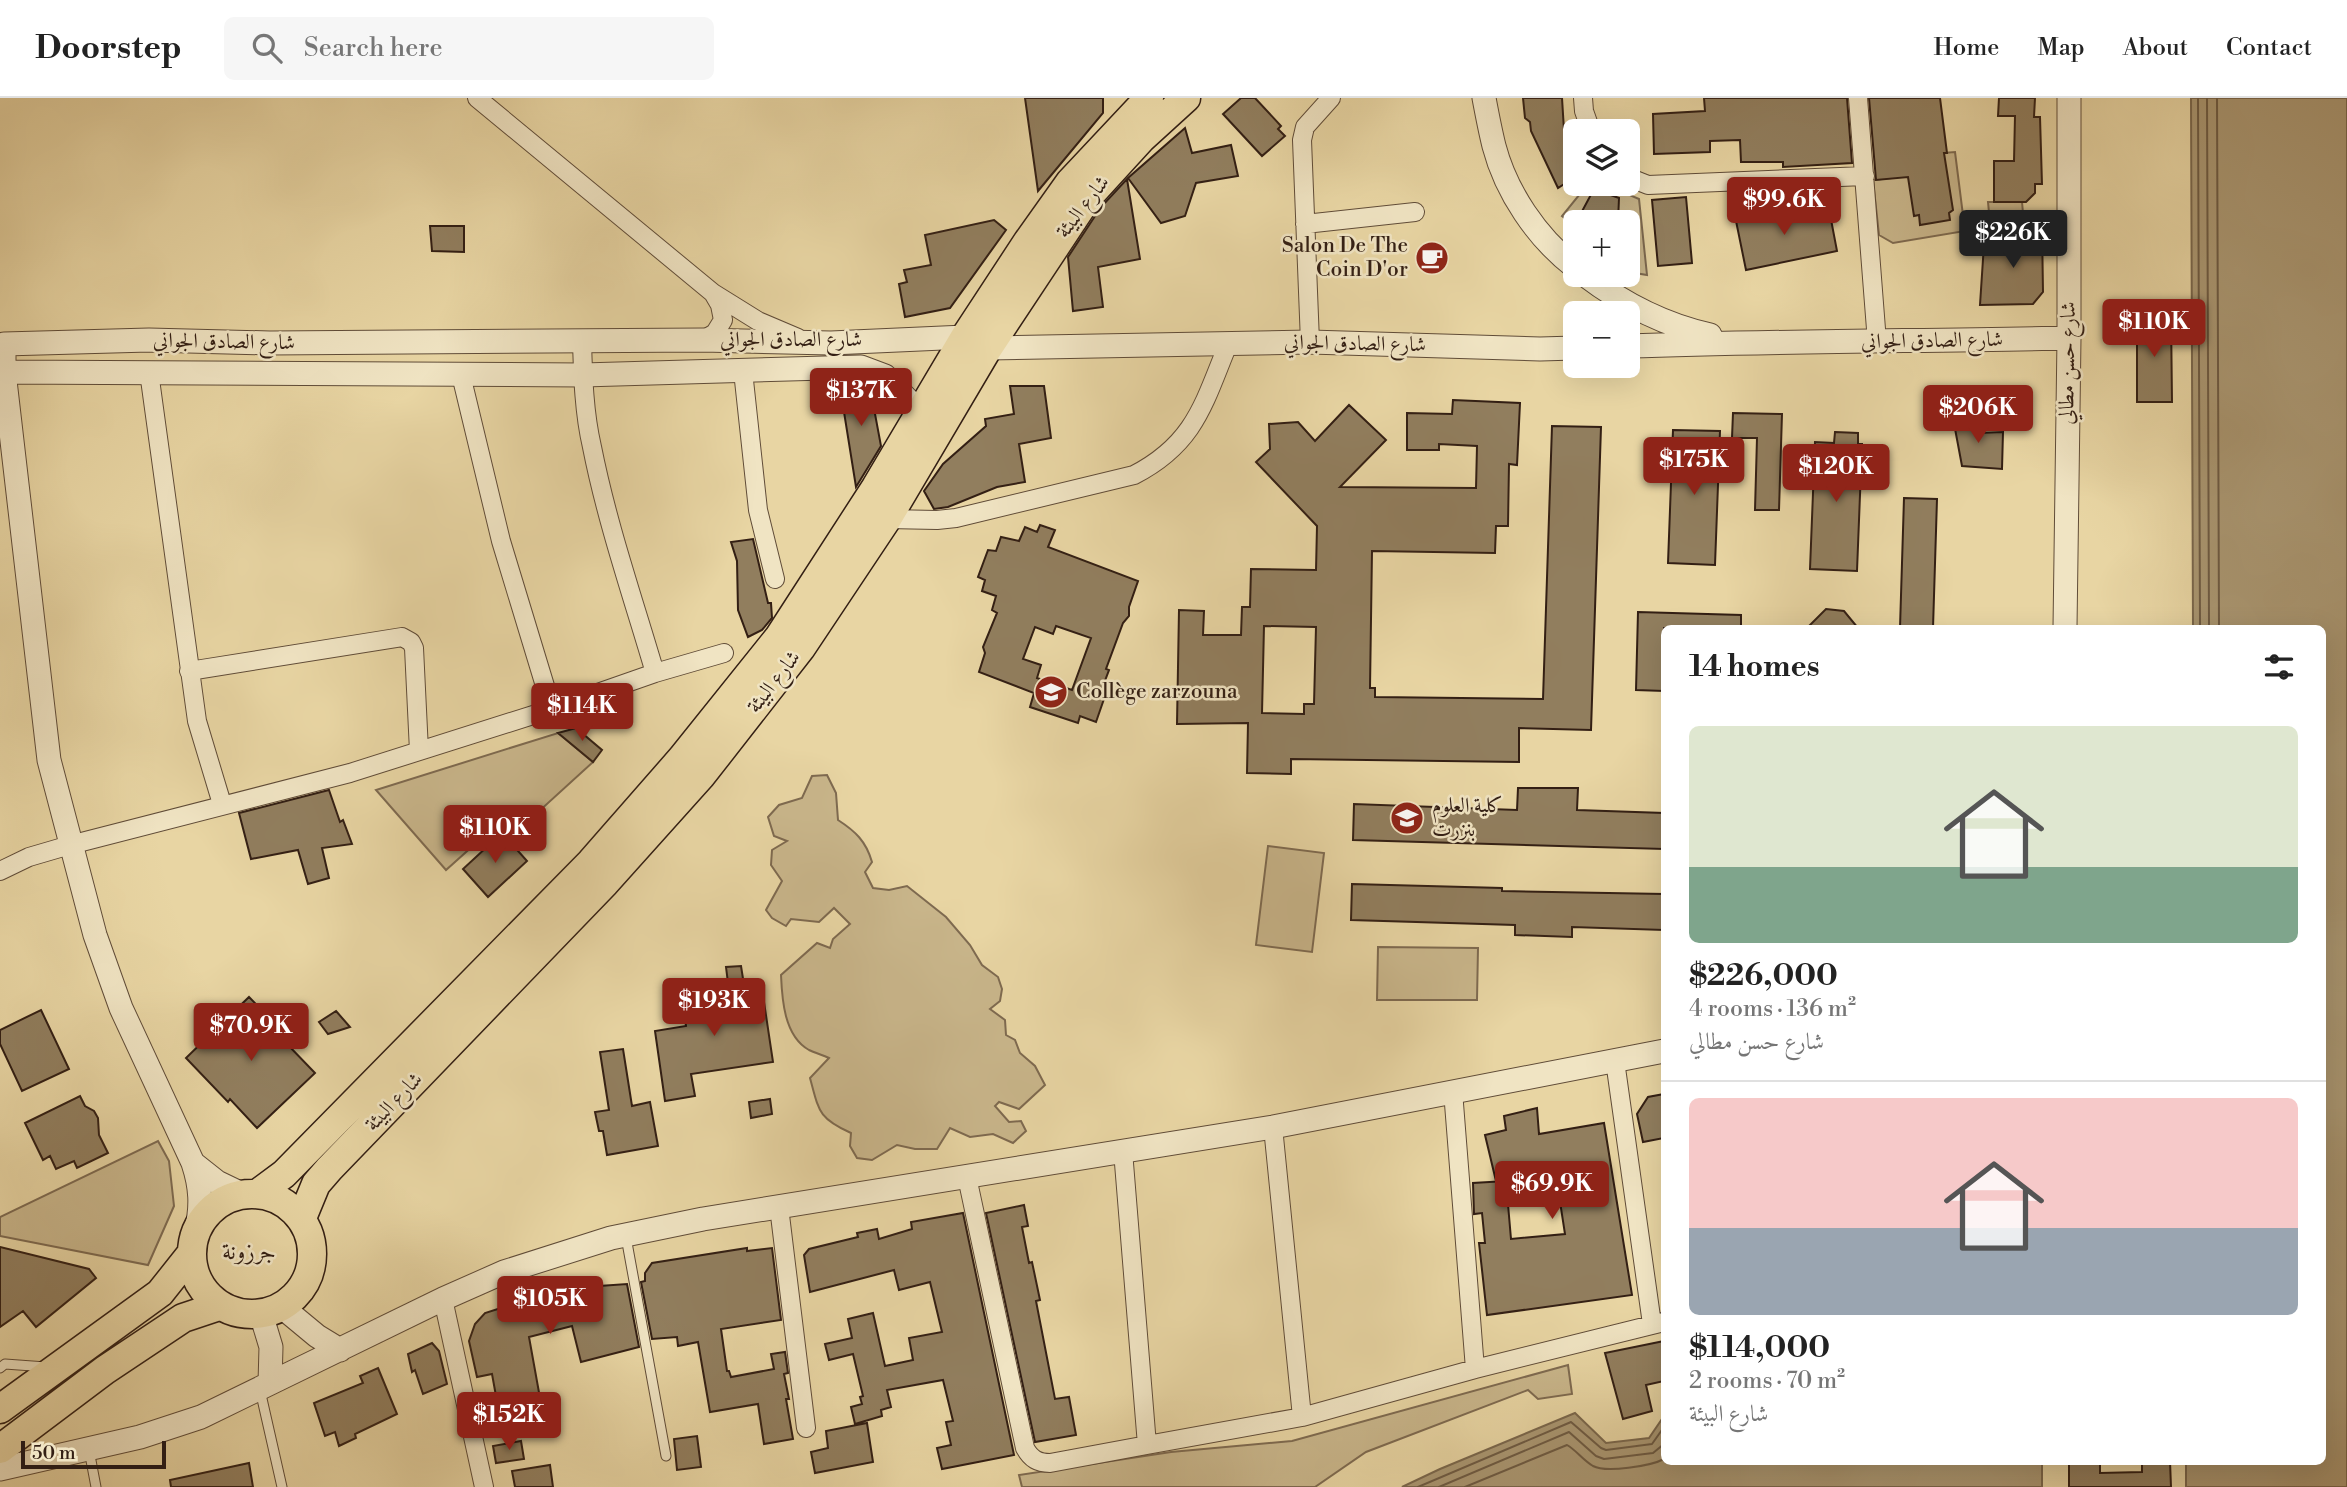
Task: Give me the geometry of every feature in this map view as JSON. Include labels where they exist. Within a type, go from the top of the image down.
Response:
[{"type":"main road","name":"شارع البيئة","points":[[302,1218],[316,1184],[329,1169],[605,883],[701,776],[801,648],[887,519],[976,342],[1070,182],[1149,98]]},
{"type":"main road","name":"شارع البيئة","points":[[251,1194],[284,1174],[591,862],[682,758],[779,637],[876,487],[920,413],[1088,197],[1141,139],[1186,98]]},
{"type":"main road","points":[[0,1409],[160,1293],[211,1210],[223,1201],[251,1194],[285,1203],[302,1218],[312,1250],[309,1273],[298,1293],[272,1310],[237,1314],[219,1306],[204,1292],[195,1277],[193,1242]]},
{"type":"main road","points":[[0,1449],[104,1370],[183,1318],[219,1306]]},
{"type":"street","points":[[477,98],[713,293],[758,321],[806,341]]},
{"type":"street","points":[[1310,342],[1302,140],[1305,127],[1331,98]]},
{"type":"street","points":[[1484,98],[1494,148],[1513,192],[1536,229],[1563,255]]},
{"type":"street","points":[[1583,98],[1587,119]]},
{"type":"street","points":[[1858,98],[1877,342]]},
{"type":"street","name":"شارع حسن مطالي","points":[[2065,625],[2069,98]]},
{"type":"street","points":[[1640,182],[1648,185],[1865,176]]},
{"type":"street","points":[[1305,224],[1415,212]]},
{"type":"street","points":[[1604,287],[1644,312],[1679,328],[1740,342]]},
{"type":"street","points":[[703,340],[715,333],[723,320],[713,293]]},
{"type":"street","name":"شارع الصادق الجواني","points":[[1640,346],[2069,338]]},
{"type":"street","name":"شارع الصادق الجواني","points":[[2,345],[149,340],[270,343],[703,340],[831,343],[1310,342],[1563,348]]},
{"type":"street","points":[[582,341],[591,445],[614,535],[655,673]]},
{"type":"street","points":[[887,519],[937,520],[966,516],[1135,474],[1152,466],[1182,441],[1196,422],[1229,342]]},
{"type":"street","points":[[830,368],[831,343]]},
{"type":"street","points":[[2,345],[2,371],[49,760],[96,935],[121,1008],[193,1163],[201,1196],[193,1242]]},
{"type":"street","points":[[2,371],[583,375],[861,367],[872,369],[891,382],[920,413]]},
{"type":"street","points":[[743,371],[758,510],[775,579]]},
{"type":"street","points":[[149,372],[197,722],[222,804]]},
{"type":"street","points":[[461,375],[501,541],[552,709]]},
{"type":"street","points":[[189,671],[402,637],[414,648],[419,751]]},
{"type":"street","points":[[0,871],[29,857],[70,845],[350,773],[724,653]]},
{"type":"street","points":[[0,1469],[140,1437],[201,1417],[504,1272],[626,1234],[703,1219],[1273,1127],[1661,1052]]},
{"type":"street","points":[[967,1177],[1025,1448],[1035,1461],[1050,1463],[1302,1417],[1475,1369],[1658,1323],[1615,1061]]},
{"type":"street","points":[[1453,1091],[1475,1369]]},
{"type":"street","points":[[1273,1127],[1302,1417]]},
{"type":"street","points":[[1123,1151],[1147,1445]]},
{"type":"street","points":[[193,1163],[217,1182],[251,1194]]},
{"type":"street","points":[[779,1207],[806,1428]]},
{"type":"street","points":[[443,1299],[484,1487]]},
{"type":"street","points":[[265,1385],[271,1347],[272,1310],[340,1349]]},
{"type":"lane","points":[[626,1234],[666,1456]]},
{"type":"lane","points":[[0,1368],[5,1364],[55,1368]]},
{"type":"lane","points":[[265,1385],[282,1487]]},
{"type":"lane","points":[[89,1450],[96,1487]]},
{"type":"shaded area","points":[[1955,152],[1965,231],[1893,243],[1879,235],[1873,180],[1891,178],[1892,157]]},
{"type":"shaded area","points":[[1578,196],[1632,196],[1639,199],[1647,275],[1640,274],[1640,210],[1567,210]]},
{"type":"shaded area","points":[[1988,202],[2022,202],[2023,213],[1990,223]]},
{"type":"shaded area","points":[[558,733],[593,762],[536,814],[514,809],[446,870],[376,790]]},
{"type":"shaded area","points":[[827,775],[836,793],[838,820],[859,837],[870,855],[872,862],[865,872],[873,888],[889,890],[907,886],[946,917],[970,945],[982,965],[998,977],[1002,989],[1000,1001],[990,1009],[1005,1020],[1006,1035],[1015,1040],[1020,1053],[1035,1066],[1045,1085],[1019,1109],[999,1102],[995,1106],[1009,1122],[1021,1121],[1026,1131],[1013,1143],[993,1134],[970,1137],[950,1128],[937,1149],[915,1149],[897,1145],[872,1160],[857,1158],[850,1146],[851,1133],[832,1123],[821,1112],[810,1078],[829,1058],[809,1050],[794,1036],[786,1016],[781,975],[817,943],[830,948],[833,939],[850,924],[834,908],[819,922],[791,919],[786,926],[772,918],[766,910],[782,881],[771,865],[772,850],[787,841],[774,836],[768,817],[779,805],[802,798],[812,776]]},
{"type":"shaded area","points":[[1268,846],[1324,853],[1312,952],[1256,945]]},
{"type":"shaded area","points":[[1378,947],[1478,948],[1477,1000],[1377,1000]]},
{"type":"shaded area","points":[[158,1141],[169,1161],[174,1206],[148,1265],[0,1236],[0,1217]]},
{"type":"shaded area","points":[[1568,1365],[1572,1394],[1538,1399],[1528,1390],[1366,1452],[1315,1487],[1022,1487],[1019,1475],[1171,1452],[1292,1441]]},
{"type":"water","points":[[2191,98],[2347,98],[2347,1487],[2186,1487],[2186,1465],[2326,1465],[2326,625],[2193,625]]},
{"type":"water","points":[[1575,1413],[1606,1443],[1649,1438],[1661,1420],[1661,1465],[2042,1465],[2042,1487],[1402,1487]]},
{"type":"building","points":[[1025,98],[1103,98],[1103,113],[1038,191]]},
{"type":"building","points":[[1241,98],[1255,98],[1281,126],[1278,129],[1285,136],[1262,156],[1223,114]]},
{"type":"building","points":[[1523,98],[1562,98],[1563,185],[1558,188],[1531,131],[1530,122],[1525,118]]},
{"type":"building","points":[[1704,98],[1847,98],[1852,163],[1783,167],[1783,162],[1741,162],[1740,140],[1710,141],[1710,152],[1654,154],[1653,114],[1705,111]]},
{"type":"building","points":[[1869,98],[1940,98],[1947,153],[1944,153],[1953,210],[1949,213],[1950,220],[1920,225],[1919,215],[1914,216],[1908,177],[1876,180]]},
{"type":"building","points":[[1999,98],[2035,98],[2034,117],[2040,117],[2042,184],[2035,184],[2035,193],[2026,202],[1994,202],[1994,161],[2014,161],[2015,116],[1998,116]]},
{"type":"building","points":[[1185,128],[1192,153],[1231,145],[1238,176],[1196,183],[1185,216],[1161,223],[1128,178]]},
{"type":"building","points":[[1127,179],[1140,259],[1098,267],[1103,307],[1073,311],[1068,257],[1101,207]]},
{"type":"building","points":[[1590,196],[1619,198],[1618,210],[1583,210]]},
{"type":"building","points":[[1686,197],[1692,263],[1658,266],[1652,200]]},
{"type":"building","points":[[1829,209],[1837,251],[1746,270],[1735,216],[1762,210],[1763,217],[1798,210],[1799,216]]},
{"type":"building","points":[[994,220],[1006,230],[950,308],[905,317],[899,284],[907,282],[904,270],[931,265],[925,235]]},
{"type":"building","points":[[430,226],[464,226],[464,252],[432,251]]},
{"type":"building","points":[[2042,227],[2043,292],[2033,304],[1980,305],[1984,244]]},
{"type":"building","points":[[2137,315],[2171,315],[2172,402],[2137,402]]},
{"type":"building","points":[[1010,386],[1044,386],[1051,438],[1019,444],[1025,482],[997,487],[948,507],[934,509],[924,491],[943,464],[986,426],[985,419],[1014,414]]},
{"type":"building","points":[[840,387],[870,387],[881,446],[856,487]]},
{"type":"building","points":[[1453,400],[1520,403],[1517,465],[1509,464],[1508,526],[1496,526],[1495,553],[1372,551],[1370,688],[1375,688],[1375,697],[1543,699],[1552,426],[1601,427],[1591,730],[1519,728],[1519,762],[1291,759],[1291,774],[1247,773],[1248,723],[1177,724],[1179,610],[1204,611],[1203,635],[1241,635],[1242,607],[1250,607],[1251,569],[1316,570],[1317,526],[1256,462],[1270,449],[1269,424],[1298,422],[1315,441],[1349,405],[1386,440],[1340,487],[1476,488],[1477,446],[1439,444],[1439,450],[1407,450],[1407,413],[1452,414]],"holes":[[[1264,626],[1316,627],[1314,704],[1304,704],[1304,714],[1262,713]]]},
{"type":"building","points":[[1733,413],[1782,414],[1779,510],[1755,510],[1757,438],[1732,438]]},
{"type":"building","points":[[1953,418],[1978,418],[1979,433],[2003,432],[2002,469],[1962,466]]},
{"type":"building","points":[[1673,430],[1720,431],[1715,565],[1668,563]]},
{"type":"building","points":[[1835,432],[1858,433],[1858,444],[1862,444],[1857,571],[1810,569],[1815,442],[1834,443]]},
{"type":"building","points":[[1904,498],[1937,499],[1933,625],[1900,625]]},
{"type":"building","points":[[1040,525],[1055,530],[1048,547],[1138,581],[1129,607],[1129,616],[1123,623],[1106,669],[1109,670],[1100,694],[1105,696],[1096,722],[1080,716],[1078,723],[1030,707],[1034,693],[979,672],[985,653],[983,647],[997,613],[992,610],[996,596],[982,591],[985,580],[978,577],[988,550],[996,551],[1001,537],[1019,541],[1025,527],[1037,532]],"holes":[[[1056,626],[1091,638],[1072,690],[1037,678],[1041,665],[1023,659],[1035,627],[1053,634]]]},
{"type":"building","points":[[753,539],[768,603],[771,603],[772,618],[762,630],[748,637],[738,610],[737,561],[731,542]]},
{"type":"building","points":[[1826,609],[1844,611],[1856,625],[1810,625]]},
{"type":"building","points":[[1638,612],[1741,615],[1741,625],[1661,625],[1661,691],[1636,690]]},
{"type":"building","points":[[576,728],[602,750],[593,762],[558,733]]},
{"type":"building","points":[[1518,788],[1578,788],[1577,810],[1661,813],[1661,849],[1353,840],[1354,804],[1517,810]]},
{"type":"building","points":[[329,790],[340,822],[343,820],[352,844],[322,848],[329,878],[308,884],[298,850],[251,859],[239,813]]},
{"type":"building","points":[[502,833],[527,861],[488,897],[463,869]]},
{"type":"building","points":[[1352,884],[1502,888],[1502,891],[1661,894],[1661,930],[1572,927],[1572,937],[1515,935],[1515,925],[1351,920]]},
{"type":"building","points":[[741,966],[747,1004],[764,1002],[773,1062],[691,1074],[695,1096],[665,1101],[655,1031],[686,1026],[683,1005],[716,1000],[714,985],[728,983],[726,967]]},
{"type":"building","points":[[249,997],[291,1040],[287,1044],[315,1073],[257,1128],[186,1058]]},
{"type":"building","points":[[41,1010],[69,1069],[22,1091],[0,1044],[0,1030]]},
{"type":"building","points":[[336,1011],[350,1027],[328,1034],[319,1022]]},
{"type":"building","points":[[623,1049],[632,1106],[650,1102],[658,1146],[607,1155],[603,1131],[599,1131],[595,1112],[609,1110],[600,1052]]},
{"type":"building","points":[[1661,1095],[1661,1139],[1643,1142],[1637,1114],[1648,1097]]},
{"type":"building","points":[[80,1096],[85,1106],[94,1111],[98,1118],[99,1135],[108,1153],[77,1168],[74,1161],[56,1169],[50,1156],[43,1160],[25,1123]]},
{"type":"building","points":[[770,1099],[772,1114],[751,1118],[749,1102]]},
{"type":"building","points":[[1537,1108],[1539,1134],[1604,1123],[1632,1295],[1487,1315],[1479,1243],[1485,1243],[1482,1213],[1474,1214],[1473,1183],[1506,1181],[1511,1239],[1565,1234],[1555,1169],[1496,1181],[1485,1135],[1506,1130],[1504,1116]]},
{"type":"building","points":[[1024,1205],[1028,1226],[1022,1227],[1040,1300],[1036,1301],[1055,1399],[1069,1397],[1076,1435],[1035,1442],[986,1213]]},
{"type":"building","points":[[963,1213],[1014,1455],[942,1469],[937,1448],[951,1445],[946,1422],[953,1421],[943,1380],[887,1390],[891,1407],[881,1410],[882,1416],[855,1424],[851,1407],[862,1404],[860,1397],[863,1396],[853,1354],[829,1360],[825,1344],[852,1338],[848,1319],[873,1313],[885,1366],[913,1360],[909,1338],[942,1332],[930,1282],[899,1290],[894,1270],[810,1292],[804,1255],[809,1249],[858,1237],[857,1233],[877,1229],[879,1239],[912,1229],[911,1222]]},
{"type":"building","points":[[0,1247],[89,1269],[96,1278],[36,1327],[23,1311],[0,1327]]},
{"type":"building","points":[[747,1248],[747,1251],[772,1248],[781,1320],[721,1329],[727,1371],[731,1377],[774,1369],[771,1354],[785,1352],[788,1373],[784,1374],[789,1399],[786,1399],[793,1439],[764,1444],[758,1404],[710,1412],[698,1342],[678,1346],[677,1337],[652,1339],[641,1282],[645,1281],[645,1273],[652,1263]]},
{"type":"building","points":[[627,1284],[639,1347],[581,1362],[572,1326],[529,1337],[540,1398],[498,1407],[492,1374],[477,1377],[469,1341],[475,1324],[485,1313],[523,1301],[524,1307],[599,1286]]},
{"type":"building","points":[[1661,1342],[1661,1382],[1646,1385],[1652,1411],[1623,1419],[1605,1353]]},
{"type":"building","points":[[432,1343],[439,1351],[447,1384],[423,1394],[415,1370],[412,1372],[408,1354]]},
{"type":"building","points":[[378,1368],[397,1414],[355,1434],[356,1438],[339,1446],[335,1432],[325,1436],[314,1403],[363,1383],[360,1376]]},
{"type":"building","points":[[867,1423],[873,1462],[815,1473],[811,1452],[828,1448],[826,1431]]},
{"type":"building","points":[[697,1436],[701,1467],[677,1470],[674,1439]]},
{"type":"building","points":[[521,1441],[524,1459],[496,1463],[493,1446]]},
{"type":"building","points":[[249,1463],[253,1487],[171,1487],[170,1480]]},
{"type":"building","points":[[550,1465],[553,1487],[515,1487],[512,1471]]},
{"type":"building","points":[[2069,1465],[2100,1465],[2100,1473],[2142,1472],[2142,1465],[2170,1465],[2171,1487],[2069,1487]]},
{"type":"place","name":"Salon De The Coin D'or","points":[[1432,258]]},
{"type":"place","name":"Collège zarzouna","points":[[1051,692]]},
{"type":"place","name":"كلية العلوم بنزرت","points":[[1407,818]]},
{"type":"district","name":"جرزونة","points":[[249,1252]]}]
